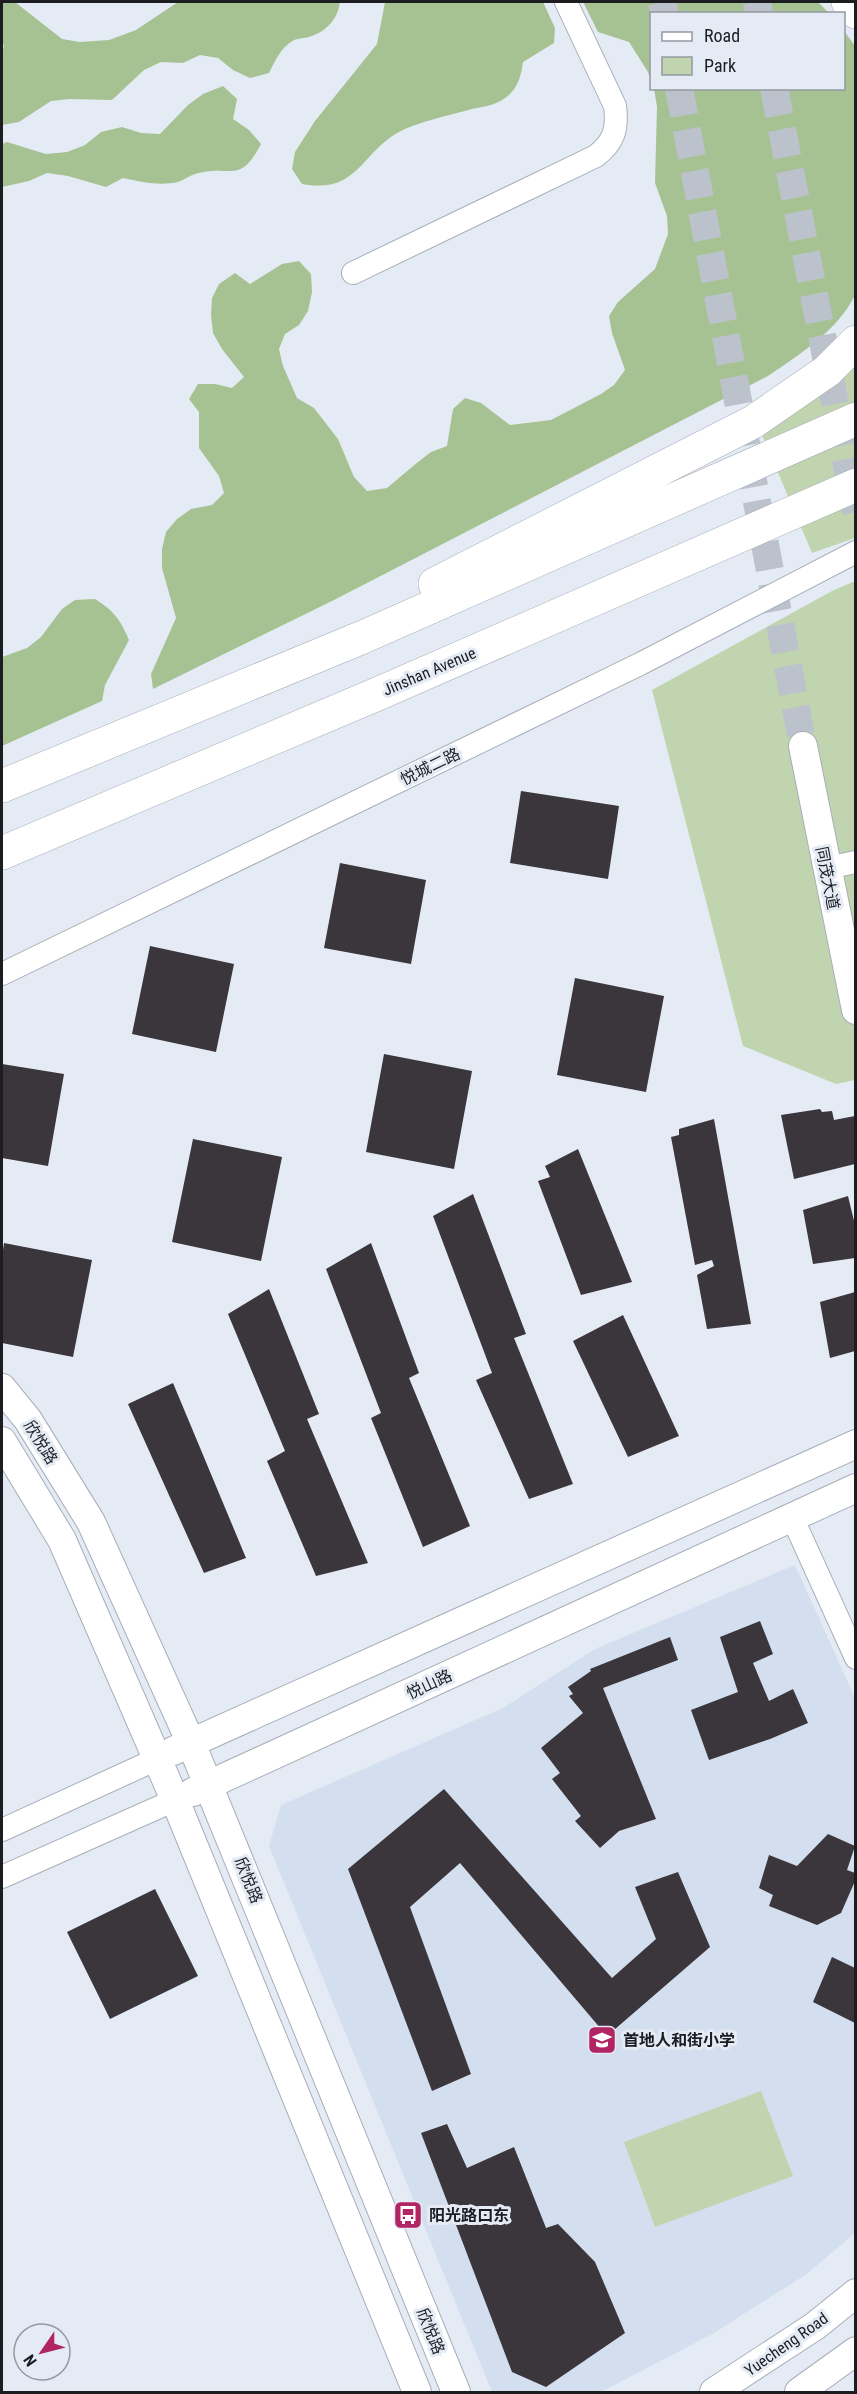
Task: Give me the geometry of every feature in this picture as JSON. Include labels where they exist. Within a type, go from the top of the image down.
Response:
[{"type":"highway","points":[[848,2],[855,12]]},
{"type":"highway","points":[[363,637],[439,581],[753,422],[827,371],[855,342]]},
{"type":"highway","points":[[2,786],[363,637],[855,419]]},
{"type":"highway","name":"Jinshan Avenue","points":[[2,853],[382,692],[855,485]]},
{"type":"main road","name":"同茂大道","points":[[803,746],[855,1010]]},
{"type":"main road","name":"欣悦路","points":[[2,1388],[28,1420],[91,1522],[210,1784],[456,2392]]},
{"type":"main road","name":"欣悦路","points":[[2,1441],[62,1540],[175,1800],[417,2392]]},
{"type":"main road","points":[[157,1759],[855,1444]]},
{"type":"main road","name":"悦山路","points":[[175,1800],[855,1488]]},
{"type":"main road","name":"Yuecheng Road","points":[[714,2392],[815,2326],[855,2293]]},
{"type":"main road","points":[[799,2392],[855,2351]]},
{"type":"street","points":[[353,273],[596,156],[606,148],[614,136],[617,122],[615,106],[566,2]]},
{"type":"street","name":"悦城二路","points":[[2,974],[640,664],[855,552]]},
{"type":"street","points":[[826,868],[855,862]]},
{"type":"street","points":[[792,1517],[855,1658]]},
{"type":"street","points":[[2,1830],[157,1759]]},
{"type":"street","name":"悦山路","points":[[2,1877],[175,1800]]},
{"type":"shaded area","name":"首地人和街小学","points":[[795,1565],[855,1698],[855,2233],[808,2273],[714,2333],[601,2392],[492,2392],[269,1846],[281,1805],[503,1708],[595,1649]]},
{"type":"green space","points":[[2,2],[15,2],[62,39],[80,42],[109,40],[136,30],[178,2],[340,2],[337,13],[327,27],[312,36],[294,40],[285,46],[269,73],[250,78],[233,70],[218,58],[200,55],[183,63],[161,62],[144,70],[112,100],[51,101],[19,122],[2,125],[2,53],[4,46],[2,42]]},
{"type":"green space","points":[[385,2],[543,2],[555,28],[554,43],[523,62],[515,87],[501,101],[424,122],[397,133],[356,170],[335,183],[320,186],[302,184],[292,169],[295,152],[315,121],[377,44]]},
{"type":"green space","points":[[583,2],[818,2],[828,12],[650,12],[650,78],[629,42],[598,32]]},
{"type":"green space","points":[[845,32],[856,47],[856,293],[840,318],[818,340],[768,376],[334,600],[153,689],[151,674],[176,618],[162,568],[162,549],[166,532],[177,519],[191,509],[212,505],[224,493],[219,476],[199,448],[199,412],[189,399],[198,384],[215,384],[232,388],[244,377],[222,349],[213,333],[212,298],[219,284],[235,273],[250,284],[282,264],[299,261],[311,274],[312,292],[308,311],[299,325],[285,334],[279,349],[283,366],[297,398],[314,408],[338,439],[354,477],[367,491],[387,488],[431,452],[447,446],[453,409],[465,398],[481,403],[510,425],[551,420],[601,394],[614,385],[625,370],[612,333],[609,316],[618,302],[655,269],[668,234],[667,216],[655,183],[657,107],[654,90],[845,90]]},
{"type":"green space","points":[[223,86],[237,99],[233,119],[249,130],[261,144],[246,165],[239,169],[206,171],[180,181],[164,184],[123,178],[106,187],[68,176],[47,173],[29,181],[2,187],[2,144],[7,142],[46,154],[67,152],[85,145],[101,132],[122,127],[141,133],[160,134],[188,105],[203,94]]},
{"type":"green space","points":[[855,361],[855,538],[812,553],[762,435]]},
{"type":"green space","points":[[855,581],[855,1080],[836,1084],[743,1046],[652,690],[832,591]]},
{"type":"green space","points":[[95,599],[116,616],[129,640],[105,685],[102,701],[2,746],[2,657],[27,648],[41,637],[62,609],[75,600]]},
{"type":"green space","points":[[761,2091],[793,2176],[655,2227],[624,2142]]},
{"type":"building","points":[[521,791],[619,806],[608,879],[510,863]]},
{"type":"building","points":[[340,863],[426,880],[411,964],[324,948]]},
{"type":"building","points":[[150,946],[234,964],[216,1052],[132,1034]]},
{"type":"building","points":[[575,978],[664,996],[646,1092],[557,1075]]},
{"type":"building","points":[[384,1054],[472,1071],[454,1169],[366,1152]]},
{"type":"building","points":[[2,1064],[64,1074],[48,1166],[2,1158]]},
{"type":"building","points":[[820,1109],[822,1112],[832,1111],[834,1120],[855,1116],[855,1164],[794,1179],[781,1115]]},
{"type":"building","points":[[714,1119],[751,1324],[707,1329],[697,1275],[714,1266],[712,1260],[695,1265],[671,1137],[679,1135],[679,1129]]},
{"type":"building","points":[[193,1139],[282,1157],[261,1261],[172,1242]]},
{"type":"building","points":[[578,1149],[632,1282],[581,1295],[538,1181],[550,1177],[545,1166]]},
{"type":"building","points":[[473,1194],[526,1334],[514,1338],[573,1484],[529,1499],[476,1380],[492,1373],[433,1216]]},
{"type":"building","points":[[848,1196],[855,1225],[855,1258],[813,1264],[803,1210]]},
{"type":"building","points":[[4,1243],[92,1260],[73,1357],[2,1343]]},
{"type":"building","points":[[371,1243],[419,1373],[409,1378],[470,1526],[423,1547],[371,1418],[381,1413],[326,1269]]},
{"type":"building","points":[[269,1289],[319,1414],[307,1419],[368,1563],[316,1576],[267,1461],[285,1451],[228,1314]]},
{"type":"building","points":[[855,1292],[855,1351],[830,1358],[820,1302]]},
{"type":"building","points":[[623,1315],[679,1436],[628,1457],[573,1341]]},
{"type":"building","points":[[173,1383],[246,1558],[204,1573],[128,1404]]},
{"type":"building","points":[[760,1621],[773,1654],[753,1663],[769,1701],[793,1689],[808,1723],[709,1760],[691,1710],[738,1692],[720,1637]]},
{"type":"building","points":[[670,1637],[678,1660],[603,1688],[656,1819],[619,1831],[600,1848],[575,1821],[581,1816],[552,1779],[560,1773],[541,1748],[583,1713],[569,1696],[573,1694],[568,1687],[591,1671],[590,1669]]},
{"type":"building","points":[[444,1789],[612,1978],[656,1939],[635,1887],[678,1872],[710,1947],[607,2036],[460,1863],[410,1907],[471,2074],[432,2091],[348,1869]]},
{"type":"building","points":[[828,1834],[855,1846],[847,1870],[855,1873],[855,1881],[841,1913],[817,1925],[769,1906],[773,1895],[759,1888],[769,1855],[797,1866]]},
{"type":"building","points":[[155,1889],[198,1976],[110,2019],[67,1932]]},
{"type":"building","points":[[832,1957],[855,1968],[855,2023],[813,2002]]},
{"type":"building","points":[[447,2124],[467,2168],[514,2147],[546,2228],[558,2224],[595,2262],[625,2333],[546,2387],[512,2372],[421,2133]]},
{"type":"tunnel","points":[[662,2],[664,12]]},
{"type":"tunnel","points":[[757,2],[759,12]]},
{"type":"tunnel","points":[[679,90],[803,746]]},
{"type":"tunnel","points":[[774,90],[856,512]]},
{"type":"place","name":"首地人和街小学","points":[[602,2040]]},
{"type":"place","name":"阳光路口东","points":[[408,2215]]}]
